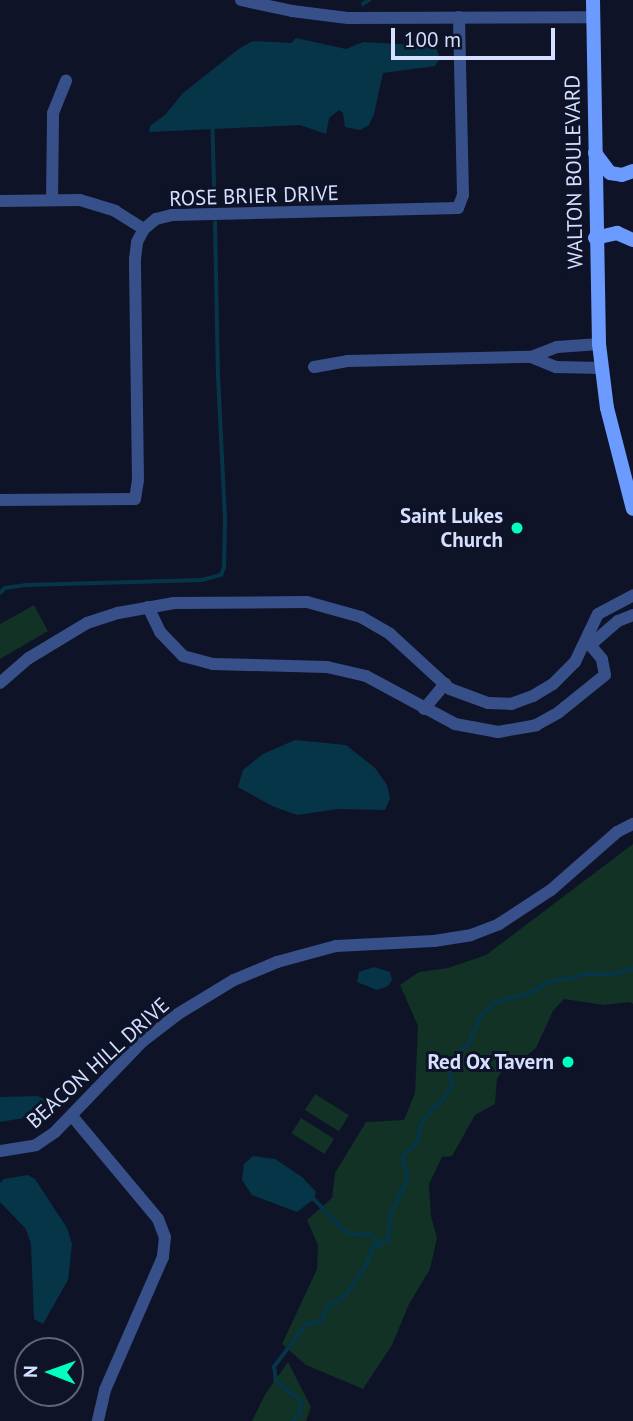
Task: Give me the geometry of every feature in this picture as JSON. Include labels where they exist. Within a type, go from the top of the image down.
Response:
[{"type":"main road","name":"WALTON BOULEVARD","points":[[593,0],[598,344],[612,432],[633,509]]},
{"type":"main road","points":[[594,152],[610,173],[622,175],[633,171]]},
{"type":"main road","points":[[595,237],[617,233],[633,240]]},
{"type":"street","points":[[242,0],[292,11],[348,18],[593,17]]},
{"type":"street","name":"ROSE BRIER DRIVE","points":[[0,500],[135,499],[138,480],[135,259],[137,242],[144,229],[156,219],[172,215],[458,208],[463,195],[459,17]]},
{"type":"street","points":[[52,200],[52,113],[66,81]]},
{"type":"street","points":[[0,201],[52,200],[96,204],[131,219],[144,229]]},
{"type":"street","points":[[314,367],[348,361],[531,357],[557,347],[598,344]]},
{"type":"street","points":[[531,357],[556,367],[601,368]]},
{"type":"street","points":[[0,682],[29,658],[87,623],[148,607],[264,600],[326,605],[361,617],[390,634],[445,684],[470,698],[511,704],[533,696],[553,684],[575,662],[598,614],[633,595]]},
{"type":"street","points":[[587,641],[605,635],[629,616],[617,603]]},
{"type":"street","points":[[148,607],[160,632],[183,656],[213,664],[327,667],[355,673],[398,691],[424,709],[455,724],[498,732],[536,725],[559,712],[605,675],[602,659],[587,641]]},
{"type":"street","points":[[424,709],[445,684]]},
{"type":"street","name":"BEACON HILL DRIVE","points":[[0,1151],[36,1145],[72,1116],[143,1041],[178,1014],[233,980],[277,962],[337,946],[434,941],[471,935],[499,924],[551,890],[617,832],[633,824]]},
{"type":"street","points":[[72,1116],[150,1209],[165,1237],[163,1257],[105,1390],[97,1421]]},
{"type":"green space","points":[[34,605],[48,631],[0,659],[0,624]]},
{"type":"green space","points":[[633,844],[633,1004],[630,1002],[604,1005],[564,999],[553,1011],[536,1048],[521,1060],[504,1067],[497,1079],[495,1104],[475,1115],[452,1156],[442,1157],[429,1184],[431,1216],[437,1238],[430,1269],[409,1304],[392,1345],[363,1389],[306,1365],[282,1344],[317,1269],[318,1245],[307,1220],[332,1198],[335,1173],[366,1122],[404,1120],[415,1093],[418,1026],[400,985],[419,972],[448,968],[486,955]]},
{"type":"green space","points":[[315,1094],[349,1115],[339,1131],[305,1110]]},
{"type":"green space","points":[[301,1118],[334,1139],[325,1154],[291,1133]]},
{"type":"green space","points":[[288,1362],[311,1407],[306,1421],[252,1421],[266,1393]]},
{"type":"water","points":[[296,38],[346,49],[363,42],[435,46],[440,58],[435,66],[383,73],[374,114],[369,125],[360,130],[345,127],[343,113],[339,110],[329,118],[326,134],[300,125],[149,132],[150,126],[166,114],[183,93],[240,48],[253,41],[291,43]]},
{"type":"water","points":[[295,740],[346,745],[375,768],[387,785],[390,798],[385,810],[338,809],[297,815],[272,806],[238,787],[243,770],[263,754]]},
{"type":"water","points":[[374,967],[390,972],[392,980],[388,986],[377,990],[357,982],[359,972]]},
{"type":"water","points":[[37,1096],[48,1100],[48,1109],[24,1118],[0,1122],[0,1097]]},
{"type":"water","points":[[253,1156],[275,1159],[302,1177],[316,1192],[314,1199],[297,1212],[252,1195],[242,1180],[244,1164]]},
{"type":"water","points":[[28,1175],[35,1179],[67,1228],[72,1244],[68,1280],[43,1324],[34,1319],[31,1244],[26,1229],[0,1202],[0,1183],[4,1179]]},
{"type":"waterway","points":[[363,4],[369,0]]},
{"type":"waterway","points":[[213,128],[215,205]]},
{"type":"waterway","points":[[0,593],[5,588],[27,585],[202,580],[221,575],[224,567],[225,519],[218,378],[215,223]]},
{"type":"waterway","points":[[292,1421],[300,1414],[301,1402],[276,1381],[274,1367],[306,1324],[321,1322],[329,1305],[343,1298],[365,1268],[373,1247],[388,1240],[390,1216],[408,1178],[402,1157],[418,1141],[420,1126],[453,1084],[449,1072],[458,1059],[458,1052],[468,1045],[479,1019],[494,1003],[528,994],[547,983],[585,974],[615,974],[633,968]]},
{"type":"waterway","points":[[314,1199],[345,1231],[356,1235],[370,1233],[380,1245]]},
{"type":"place","name":"Saint Lukes Church","points":[[517,528]]},
{"type":"place","name":"Red Ox Tavern","points":[[568,1062]]}]
